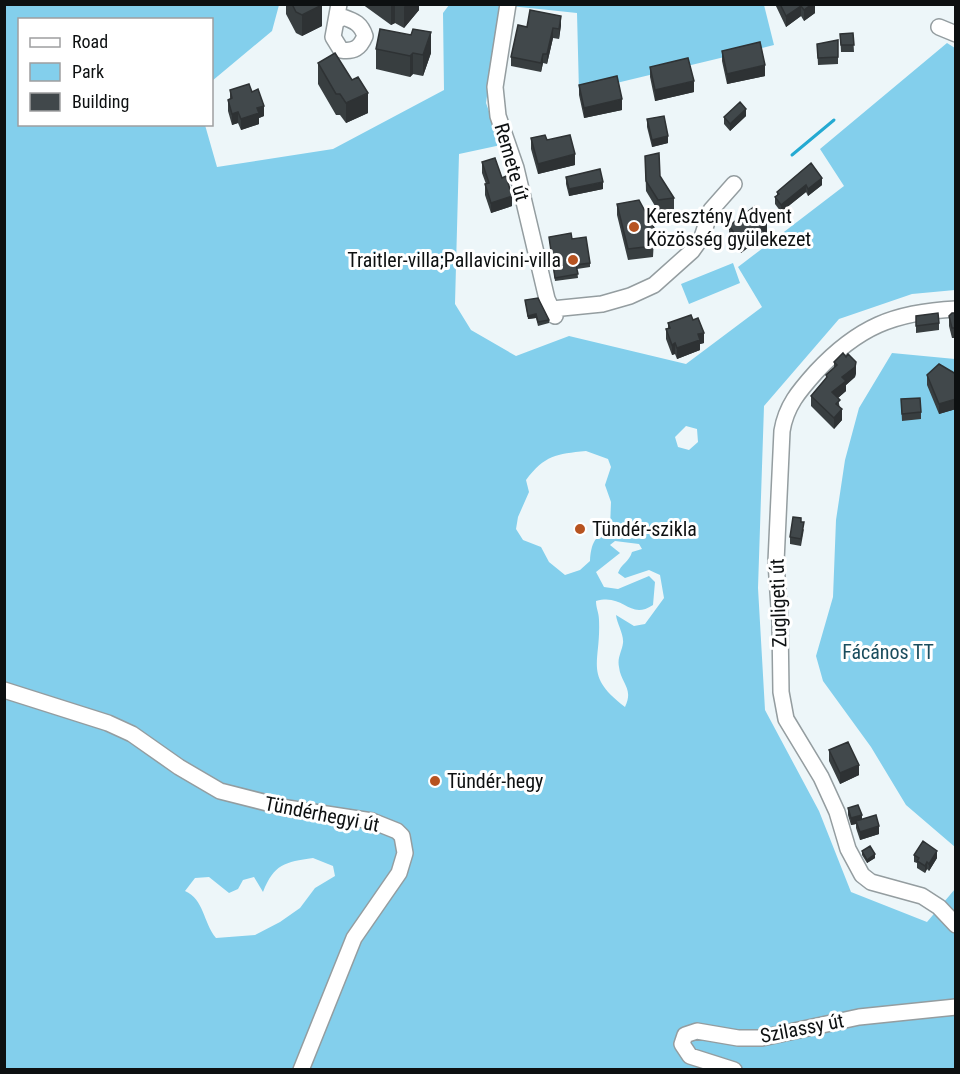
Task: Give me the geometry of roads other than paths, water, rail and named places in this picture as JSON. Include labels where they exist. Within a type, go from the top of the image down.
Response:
[{"type":"street","points":[[336,22],[339,4]]},
{"type":"street","name":"Remete út","points":[[508,4],[495,87],[498,116],[516,168],[533,245],[554,312],[602,304],[630,296],[654,285],[674,269],[702,237],[707,218],[734,184]]},
{"type":"street","points":[[939,27],[956,34]]},
{"type":"street","name":"Zugligeti út","points":[[956,309],[916,313],[891,319],[869,328],[835,352],[793,398],[785,413],[782,431],[776,561],[781,692],[786,719],[821,777],[837,812],[857,869],[871,882],[922,896],[939,907],[956,925]]},
{"type":"street","name":"Tündérhegyi út","points":[[4,690],[108,723],[132,734],[179,768],[220,791],[286,808],[372,821],[397,831],[402,836],[405,853],[399,873],[354,938],[301,1070]]},
{"type":"street","name":"Szilassy út","points":[[734,1070],[690,1056],[683,1049],[682,1040],[689,1032],[697,1031],[738,1038],[762,1038],[859,1017],[956,1007]]},
{"type":"waterway","points":[[792,155],[834,120]]},
{"type":"place","name":"Keresztény Advent Közösség gyülekezet","points":[[634,227]]},
{"type":"place","name":"Traitler-villa;Pallavicini-villa","points":[[573,260]]},
{"type":"place","name":"Tündér-szikla","points":[[580,529]]},
{"type":"place","name":"Tündér-hegy","points":[[435,781]]},
{"type":"park label","name":"Fácános TT","points":[[888,652]]}]
